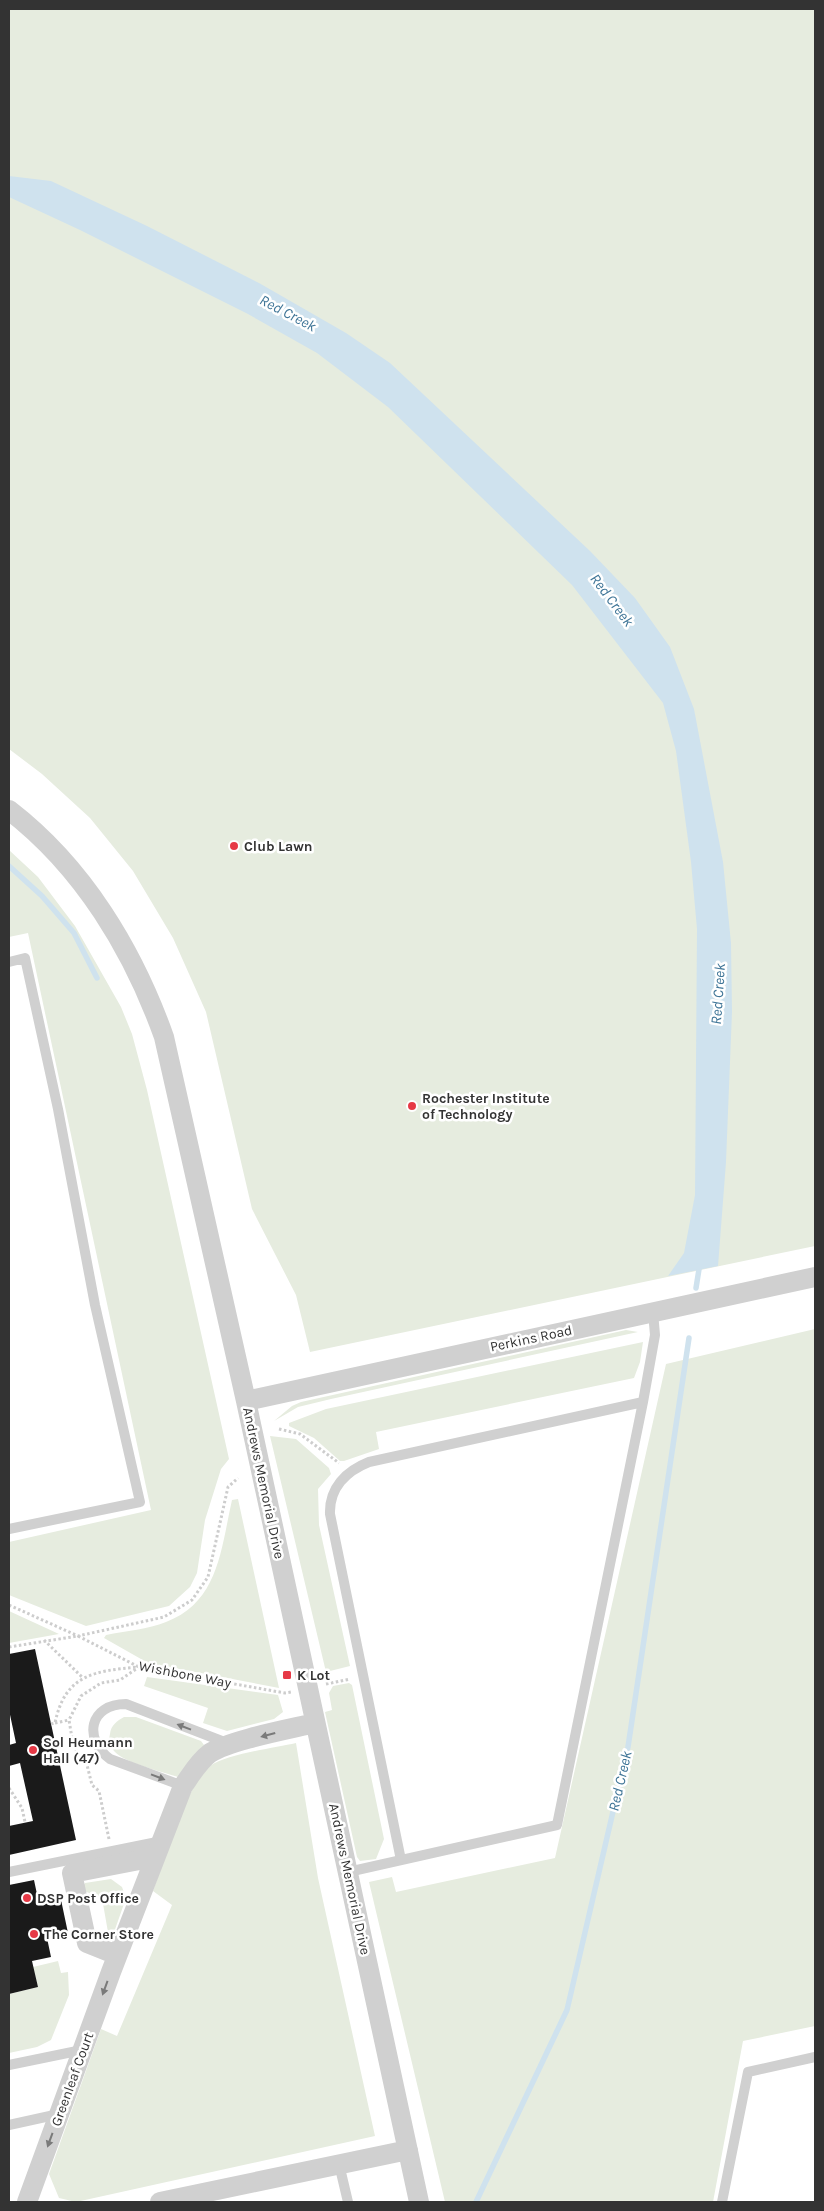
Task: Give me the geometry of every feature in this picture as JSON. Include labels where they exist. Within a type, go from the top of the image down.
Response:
[{"type":"street","name":"Andrews Memorial Drive","points":[[9,810],[38,834],[85,887],[108,918],[126,950],[154,1010],[172,1070],[246,1400],[419,2202]]},
{"type":"street","name":"Perkins Road","points":[[246,1400],[815,1277]]},
{"type":"street","name":"Greenleaf Court","points":[[27,2202],[117,1955],[183,1786],[197,1765],[211,1753],[230,1745],[315,1723]]},
{"type":"street","points":[[117,1955],[87,1944],[72,1873],[159,1849]]},
{"type":"street","points":[[160,2202],[408,2150]]},
{"type":"lane","points":[[9,962],[25,958],[60,1118],[95,1304],[140,1502],[9,1530]]},
{"type":"lane","points":[[348,1872],[557,1825],[652,1358],[655,1335],[653,1312]]},
{"type":"lane","points":[[401,1860],[330,1514],[332,1496],[350,1471],[382,1459],[643,1402]]},
{"type":"lane","points":[[183,1786],[110,1759],[103,1754],[94,1739],[96,1722],[103,1709],[115,1704],[126,1704],[230,1745]]},
{"type":"lane","points":[[9,1872],[159,1849]]},
{"type":"lane","points":[[9,2065],[82,2050]]},
{"type":"lane","points":[[722,2202],[748,2072],[815,2057]]},
{"type":"lane","points":[[9,2125],[60,2114]]},
{"type":"lane","points":[[339,2164],[348,2202]]},
{"type":"path","points":[[279,1429],[300,1434],[350,1471]]},
{"type":"path","points":[[9,1647],[43,1640],[78,1636],[164,1617],[192,1600],[208,1577],[228,1487],[238,1478]]},
{"type":"path","name":"Wishbone Way","points":[[9,1605],[78,1636],[139,1667],[285,1694],[296,1691]]},
{"type":"path","points":[[43,1640],[83,1678]]},
{"type":"path","points":[[69,1720],[53,1723],[57,1712],[74,1683],[108,1670],[139,1667]]},
{"type":"path","points":[[322,1685],[350,1679],[362,1670]]},
{"type":"path","points":[[9,1788],[22,1808],[25,1822]]},
{"type":"shaded area","points":[[9,9],[815,9],[815,1246],[310,1352],[296,1295],[252,1209],[206,1012],[173,938],[133,871],[90,818],[42,774],[9,749]]},
{"type":"shaded area","points":[[9,850],[38,877],[75,926],[121,1007],[132,1034],[147,1090],[229,1459],[221,1469],[205,1520],[197,1573],[190,1587],[169,1606],[86,1626],[9,1595],[9,1542],[151,1510],[28,933],[9,937]]},
{"type":"shaded area","points":[[815,1329],[815,2026],[743,2041],[713,2202],[445,2202],[369,1882],[392,1877],[396,1892],[555,1858],[666,1364]]},
{"type":"shaded area","points":[[626,1330],[638,1332],[298,1407],[274,1421],[292,1406],[301,1402]]},
{"type":"shaded area","points":[[643,1342],[640,1362],[634,1378],[376,1432],[379,1449],[344,1461],[340,1461],[314,1438],[289,1426],[289,1423],[326,1409]]},
{"type":"shaded area","points":[[270,1436],[296,1439],[329,1468],[331,1474],[318,1489],[319,1525],[350,1666],[326,1672]]},
{"type":"shaded area","points":[[238,1499],[279,1688],[148,1663],[104,1638],[106,1635],[166,1622],[184,1613],[197,1601],[215,1572],[232,1500]]},
{"type":"shaded area","points":[[9,1611],[59,1634],[9,1643]]},
{"type":"shaded area","points":[[147,1677],[278,1695],[283,1712],[274,1719],[227,1731],[203,1723],[208,1708],[144,1686]]},
{"type":"shaded area","points":[[349,1683],[352,1685],[384,1839],[376,1859],[360,1861],[357,1857],[325,1712],[332,1710],[329,1693],[333,1686]]},
{"type":"shaded area","points":[[124,1717],[136,1717],[201,1741],[204,1745],[203,1749],[178,1777],[127,1760],[113,1750],[109,1737],[113,1726]]},
{"type":"shaded area","points":[[296,1743],[318,1878],[375,2136],[76,2202],[59,2198],[49,2174],[101,2029],[117,2036],[172,1905],[153,1891],[177,1824],[193,1789],[201,1775],[210,1766],[218,1762],[239,1755]]},
{"type":"shaded area","points":[[111,1879],[122,1887],[126,1898],[112,1938],[109,1938],[102,1898],[84,1891],[83,1886],[85,1883]]},
{"type":"shaded area","points":[[58,1961],[61,1973],[68,1972],[69,1995],[51,2040],[37,2047],[9,2053],[9,1994],[38,1987],[33,1967]]},
{"type":"water","points":[[9,176],[51,181],[147,226],[259,283],[346,333],[390,363],[590,551],[635,598],[670,647],[694,709],[723,862],[731,943],[732,1012],[726,1162],[718,1266],[668,1276],[684,1253],[695,1195],[697,929],[691,862],[676,751],[663,703],[572,585],[388,407],[317,353],[248,314],[80,230],[9,197]]},
{"type":"building","name":"Sol Heumann Hall (47)","points":[[35,1649],[76,1840],[9,1855],[9,1826],[33,1821],[20,1763],[9,1766],[9,1745],[16,1743],[9,1710],[9,1654]]},
{"type":"building","points":[[34,1880],[38,1899],[60,1895],[68,1933],[47,1938],[51,1957],[32,1961],[38,1987],[9,1994],[9,1885]]},
{"type":"waterway","points":[[9,866],[42,896],[74,933],[97,978]]},
{"type":"waterway","name":"Red Creek","points":[[696,1288],[700,1263]]},
{"type":"waterway","name":"Red Creek","points":[[476,2202],[567,2010],[628,1747],[689,1338]]},
{"type":"place","name":"Club Lawn","points":[[234,846]]},
{"type":"place","name":"Rochester Institute of Technology","points":[[412,1106]]},
{"type":"place","name":"K Lot","points":[[287,1675]]},
{"type":"place","name":"Sol Heumann Hall (47)","points":[[33,1750]]},
{"type":"place","name":"DSP Post Office","points":[[27,1898]]},
{"type":"place","name":"The Corner Store","points":[[34,1934]]}]
